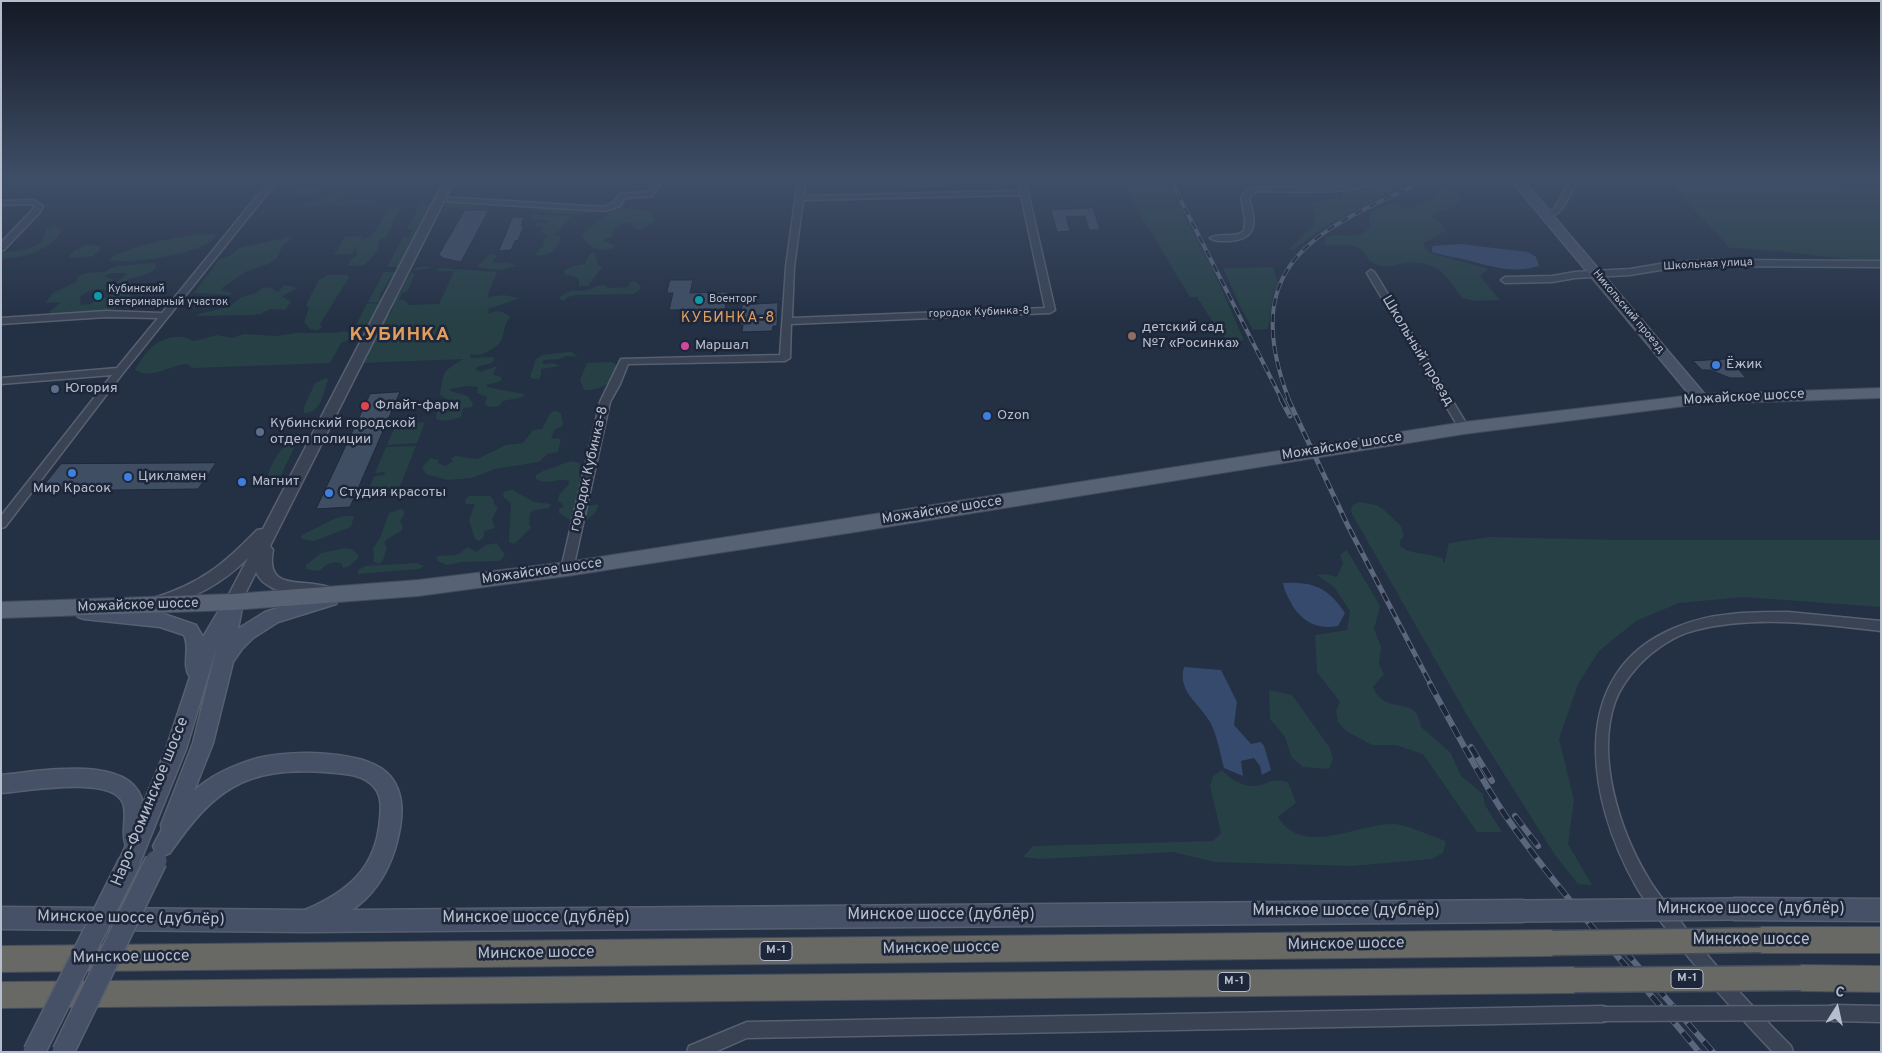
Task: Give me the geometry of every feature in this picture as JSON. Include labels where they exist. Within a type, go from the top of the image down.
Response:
[{"type":"highway","name":"Минское шоссе","points":[[1,959],[1881,940]]},
{"type":"highway","name":"М-1","points":[[1,994],[904,985],[1881,979]]},
{"type":"main road","name":"Никольский проезд","points":[[1557,228],[1701,400]]},
{"type":"main road","name":"Можайское шоссе","points":[[1,610],[142,607],[346,594],[567,569],[1464,428],[1701,400],[1881,392]]},
{"type":"main road","points":[[223,666],[240,637],[266,619],[283,611],[346,594]]},
{"type":"main road","name":"Наро-Фоминское шоссе","points":[[63,1052],[160,854],[203,743],[223,666],[233,602]]},
{"type":"main road","name":"Наро-Фоминское шоссе","points":[[34,1052],[131,859],[176,749],[211,638],[233,602]]},
{"type":"main road","points":[[52,609],[161,620],[190,630],[196,641],[194,694]]},
{"type":"main road","points":[[160,854],[184,816],[206,794],[224,780],[246,771],[269,764],[302,763],[346,765],[372,772],[386,786],[392,803],[390,829],[379,862],[365,885],[350,898],[326,912],[305,921]]},
{"type":"main road","points":[[1,784],[86,776],[114,782],[132,797],[136,819],[131,859]]},
{"type":"main road","name":"Минское шоссе (дублёр)","points":[[1,918],[305,921],[1734,909],[1881,910]]},
{"type":"street","points":[[1,248],[19,228]]},
{"type":"street","points":[[1,524],[120,371],[236,228]]},
{"type":"street","name":"Наро-Фоминское шоссе","points":[[233,602],[426,228]]},
{"type":"street","name":"городок Кубинка-8","points":[[567,569],[605,402],[615,384],[624,361],[785,358],[790,267],[796,228]]},
{"type":"street","name":"городок Кубинка-8","points":[[788,320],[1050,310],[1032,228]]},
{"type":"street","points":[[1214,238],[1239,238],[1246,236],[1249,228]]},
{"type":"street","name":"Школьная улица","points":[[1505,280],[1552,279],[1595,273],[1630,272],[1672,265],[1714,263],[1881,264]]},
{"type":"street","name":"Школьный проезд","points":[[1371,273],[1464,428]]},
{"type":"street","points":[[1,321],[106,314],[165,316]]},
{"type":"street","points":[[1,381],[120,371]]},
{"type":"street","points":[[273,522],[261,562],[262,572],[267,578],[285,586],[346,594]]},
{"type":"street","points":[[142,607],[185,593],[213,580],[243,555],[273,522]]},
{"type":"street","points":[[1785,1052],[1729,995],[1686,943],[1642,883],[1624,846],[1605,792],[1601,753],[1603,717],[1613,689],[1630,663],[1659,640],[1696,625],[1742,617],[1795,618],[1881,626]]},
{"type":"street","points":[[695,1052],[747,1030],[1603,1014],[1881,1014]]},
{"type":"green space","points":[[58,228],[62,231],[43,249],[27,255],[1,259],[1,252],[31,248],[41,242],[46,229]]},
{"type":"green space","points":[[376,228],[390,228],[386,237],[379,240],[378,250],[363,265],[348,265],[351,259],[357,255],[356,247],[352,254],[334,255],[345,237],[363,236],[361,240],[372,235]]},
{"type":"green space","points":[[417,228],[416,231],[418,233],[410,244],[404,262],[401,267],[387,267],[403,237],[409,237],[413,229],[407,229]]},
{"type":"green space","points":[[543,228],[561,228],[555,235],[561,237],[555,249],[548,254],[540,256],[535,255],[544,246],[543,242],[547,235],[540,232]]},
{"type":"green space","points":[[590,228],[617,228],[612,232],[613,236],[603,240],[615,246],[606,250],[601,250],[587,243],[582,235]]},
{"type":"green space","points":[[1149,228],[1191,228],[1214,272],[1244,340],[1229,343],[1216,327],[1197,297],[1190,297]]},
{"type":"green space","points":[[1311,228],[1324,228],[1293,250],[1289,249]]},
{"type":"green space","points":[[1369,228],[1444,228],[1445,231],[1424,243],[1425,249],[1433,254],[1488,269],[1480,276],[1500,300],[1475,301],[1462,298],[1445,275],[1434,267],[1419,263],[1382,266],[1374,264],[1362,250],[1355,246],[1325,245],[1325,238],[1337,235],[1361,234]]},
{"type":"green space","points":[[1711,228],[1881,228],[1881,261],[1730,248]]},
{"type":"green space","points":[[201,234],[217,234],[211,241],[185,252],[133,261],[109,260],[115,255],[138,247]]},
{"type":"green space","points":[[289,237],[292,238],[283,245],[277,258],[268,264],[247,271],[222,288],[222,291],[231,292],[231,295],[194,293],[219,260],[231,255],[239,248]]},
{"type":"green space","points":[[87,245],[100,246],[100,250],[93,256],[71,258],[69,256],[75,250]]},
{"type":"green space","points":[[592,253],[595,254],[598,264],[602,267],[588,286],[579,286],[579,279],[574,276],[565,275],[564,271],[572,266],[585,264]]},
{"type":"green space","points":[[490,254],[497,256],[492,263],[509,263],[516,266],[498,270],[477,267]]},
{"type":"green space","points":[[154,263],[157,266],[143,276],[132,278],[117,285],[117,282],[127,274],[111,273],[104,277],[114,279],[104,286],[119,288],[122,291],[133,290],[134,292],[129,295],[133,297],[133,300],[125,305],[94,312],[51,314],[49,312],[61,302],[45,303],[53,293],[76,282],[78,277],[85,273],[104,272],[116,266]],"holes":[[[96,289],[111,290],[113,294],[90,304],[81,305],[80,297],[87,292]]]},
{"type":"green space","points":[[418,267],[435,267],[413,271],[412,273],[415,274],[407,292],[402,293],[399,300],[404,300],[409,305],[439,304],[454,271],[437,271],[438,268],[497,272],[487,297],[504,295],[520,298],[486,310],[489,310],[488,314],[499,311],[510,317],[499,344],[483,354],[471,354],[470,358],[493,357],[495,360],[491,363],[475,369],[481,372],[497,366],[493,374],[501,377],[501,381],[487,385],[487,387],[523,394],[524,397],[503,401],[499,406],[489,407],[485,403],[487,397],[477,393],[478,387],[466,386],[450,389],[450,391],[468,396],[473,404],[472,407],[463,408],[461,417],[440,420],[436,419],[437,412],[444,409],[449,402],[449,400],[440,395],[443,376],[445,372],[463,359],[360,363],[386,314],[390,314],[393,307],[392,304],[413,270]]},
{"type":"green space","points":[[1273,267],[1278,283],[1273,296],[1268,329],[1253,330],[1223,268]]},
{"type":"green space","points":[[384,272],[399,272],[397,276],[390,278],[379,297],[382,298],[380,303],[368,302]]},
{"type":"green space","points":[[327,275],[348,275],[349,277],[320,324],[322,327],[318,330],[310,329],[304,322],[309,308],[306,305],[318,281]]},
{"type":"green space","points":[[635,281],[641,286],[639,291],[633,294],[576,295],[568,297],[564,301],[559,297],[570,291],[585,291],[600,285],[607,286],[607,288],[628,287],[630,282]]},
{"type":"green space","points":[[284,285],[298,288],[282,296],[291,302],[285,310],[270,309],[260,314],[249,315],[197,316],[198,314],[229,307],[241,297],[256,293],[262,288],[270,287],[278,292]]},
{"type":"green space","points":[[367,303],[379,304],[368,325],[356,325]]},
{"type":"green space","points":[[344,331],[353,333],[353,338],[341,343],[330,363],[192,368],[187,364],[155,373],[142,373],[135,370],[148,351],[160,342],[174,337],[185,337],[194,341],[217,335],[232,338],[244,334],[276,336],[296,333],[335,333]]},
{"type":"green space","points":[[572,352],[578,357],[566,356],[560,359],[544,360],[542,363],[544,364],[553,363],[560,366],[541,369],[539,379],[530,377],[536,359],[542,355]]},
{"type":"green space","points":[[611,362],[617,365],[610,381],[597,389],[584,390],[580,380],[587,363]]},
{"type":"green space","points":[[326,378],[328,380],[318,406],[315,410],[304,413],[304,407],[315,383]]},
{"type":"green space","points":[[551,412],[561,413],[563,424],[555,429],[551,438],[561,439],[558,452],[547,454],[539,462],[495,469],[472,478],[447,480],[426,474],[422,468],[430,458],[438,460],[438,463],[445,466],[453,461],[451,458],[456,456],[477,459],[506,445],[523,443],[533,430],[542,429]]},
{"type":"green space","points":[[425,422],[417,443],[387,445],[396,424]]},
{"type":"green space","points":[[288,443],[293,443],[295,446],[281,475],[274,481],[268,480],[269,471],[274,460]]},
{"type":"green space","points":[[416,446],[397,494],[366,496],[374,476],[384,475],[385,472],[375,473],[386,447]]},
{"type":"green space","points":[[571,461],[580,463],[579,475],[583,490],[590,493],[589,506],[597,504],[598,507],[591,517],[584,522],[572,526],[569,519],[559,513],[559,509],[564,506],[558,500],[559,495],[569,484],[569,481],[544,482],[536,479],[536,475],[543,471]]},
{"type":"green space","points":[[512,490],[534,502],[551,504],[549,508],[534,510],[530,513],[529,524],[531,528],[514,544],[509,542],[511,503],[503,495],[505,491]]},
{"type":"green space","points":[[469,496],[490,496],[498,508],[492,519],[495,528],[484,531],[484,537],[479,541],[475,539],[469,520],[475,504],[466,504],[465,500]]},
{"type":"green space","points":[[1359,502],[1376,505],[1383,509],[1401,526],[1404,536],[1400,541],[1400,546],[1410,551],[1442,558],[1444,564],[1449,543],[1489,537],[1620,540],[1881,540],[1881,607],[1744,597],[1679,603],[1636,621],[1599,651],[1578,684],[1559,739],[1574,800],[1568,844],[1592,885],[1578,884],[1555,855],[1468,717],[1352,514],[1351,509],[1353,505]]},
{"type":"green space","points":[[401,509],[404,511],[404,515],[400,521],[403,527],[401,531],[386,540],[384,544],[387,547],[383,560],[379,564],[374,562],[373,548],[380,538],[389,513]]},
{"type":"green space","points":[[343,516],[354,516],[351,527],[314,541],[301,539],[302,535]]},
{"type":"green space","points":[[497,543],[505,555],[500,561],[462,562],[447,565],[437,561],[436,557],[455,555],[467,547],[476,552],[486,545]]},
{"type":"green space","points":[[345,548],[352,549],[358,555],[358,558],[349,566],[343,568],[342,564],[333,562],[319,571],[306,569],[306,565],[321,553]]},
{"type":"green space","points":[[1347,550],[1380,606],[1374,629],[1381,647],[1379,664],[1384,674],[1373,687],[1385,701],[1414,710],[1421,727],[1451,753],[1461,776],[1483,794],[1485,805],[1502,832],[1477,832],[1423,754],[1396,745],[1372,745],[1346,731],[1338,722],[1336,711],[1340,702],[1317,672],[1315,635],[1347,630],[1350,611],[1334,587],[1317,575],[1327,574],[1337,577],[1343,563],[1340,555]]},
{"type":"green space","points":[[416,563],[424,566],[419,569],[358,574],[358,570],[365,566]]},
{"type":"green space","points":[[1269,690],[1292,695],[1330,748],[1333,759],[1329,769],[1303,767],[1292,758],[1285,737],[1270,719]]},
{"type":"green space","points":[[1222,770],[1236,781],[1249,786],[1258,786],[1272,781],[1288,782],[1296,803],[1278,817],[1289,829],[1301,835],[1316,837],[1332,836],[1380,825],[1395,824],[1446,841],[1443,853],[1432,859],[1352,866],[1214,862],[1173,852],[1040,859],[1023,857],[1033,846],[1213,841],[1221,833],[1210,786],[1213,776]]},
{"type":"water","points":[[1460,244],[1528,252],[1536,257],[1539,266],[1503,269],[1432,252],[1433,246]]},
{"type":"water","points":[[1283,583],[1312,585],[1333,597],[1345,613],[1338,626],[1323,627],[1304,619],[1294,608]]},
{"type":"water","points":[[1184,667],[1221,670],[1237,702],[1234,725],[1251,744],[1261,742],[1271,770],[1262,775],[1260,766],[1254,758],[1241,761],[1243,776],[1224,768],[1210,722],[1186,690],[1183,675]]},
{"type":"building","points":[[455,228],[479,228],[461,262],[443,258],[439,255]]},
{"type":"building","points":[[508,228],[523,228],[511,250],[499,251]]},
{"type":"building","points":[[1056,228],[1069,228],[1070,231],[1057,232]]},
{"type":"building","points":[[1088,228],[1099,228],[1100,230],[1089,230]]},
{"type":"building","name":"Военторг","points":[[670,280],[693,280],[690,293],[728,292],[725,309],[669,310],[673,293],[667,293]]},
{"type":"building","points":[[778,303],[777,326],[773,326],[772,331],[742,332],[743,325],[740,325],[742,305]]},
{"type":"building","name":"Ёжик","points":[[1730,359],[1746,378],[1730,378],[1710,370],[1702,370],[1693,361]]},
{"type":"building","points":[[400,392],[350,507],[316,509],[370,394]]},
{"type":"building","name":"Цикламен","points":[[216,463],[198,489],[39,491],[61,464]]},
{"type":"railway","points":[[1195,228],[1282,400]]},
{"type":"railway","points":[[1289,400],[1275,352],[1273,313],[1281,282],[1298,256],[1322,234],[1332,228]]},
{"type":"railway","points":[[1281,399],[1290,416]]},
{"type":"railway","points":[[1288,399],[1347,524],[1431,685]]},
{"type":"railway","points":[[1430,684],[1485,783],[1527,846],[1575,906],[1699,1052]]},
{"type":"railway","points":[[1471,747],[1492,781]]},
{"type":"railway","points":[[1515,816],[1538,846]]},
{"type":"railway","points":[[1609,933],[1713,1052]]},
{"type":"place","name":"Кубинский ветеринарный участок","points":[[98,296]]},
{"type":"place","name":"Военторг","points":[[699,300]]},
{"type":"place","name":"детский сад №7 «Росинка»","points":[[1132,336]]},
{"type":"place","name":"Маршал","points":[[685,346]]},
{"type":"place","name":"Ёжик","points":[[1716,365]]},
{"type":"place","name":"Югория","points":[[55,389]]},
{"type":"place","name":"Флайт-фарм","points":[[365,406]]},
{"type":"place","name":"Ozon","points":[[987,416]]},
{"type":"place","name":"Кубинский городской отдел полиции","points":[[260,432]]},
{"type":"place","name":"Мир Красок","points":[[72,473]]},
{"type":"place","name":"Цикламен","points":[[128,477]]},
{"type":"place","name":"Магнит","points":[[242,482]]},
{"type":"place","name":"Студия красоты","points":[[329,493]]},
{"type":"district","name":"КУБИНКА-8","points":[[728,319]]},
{"type":"district","name":"КУБИНКА","points":[[400,336]]}]
